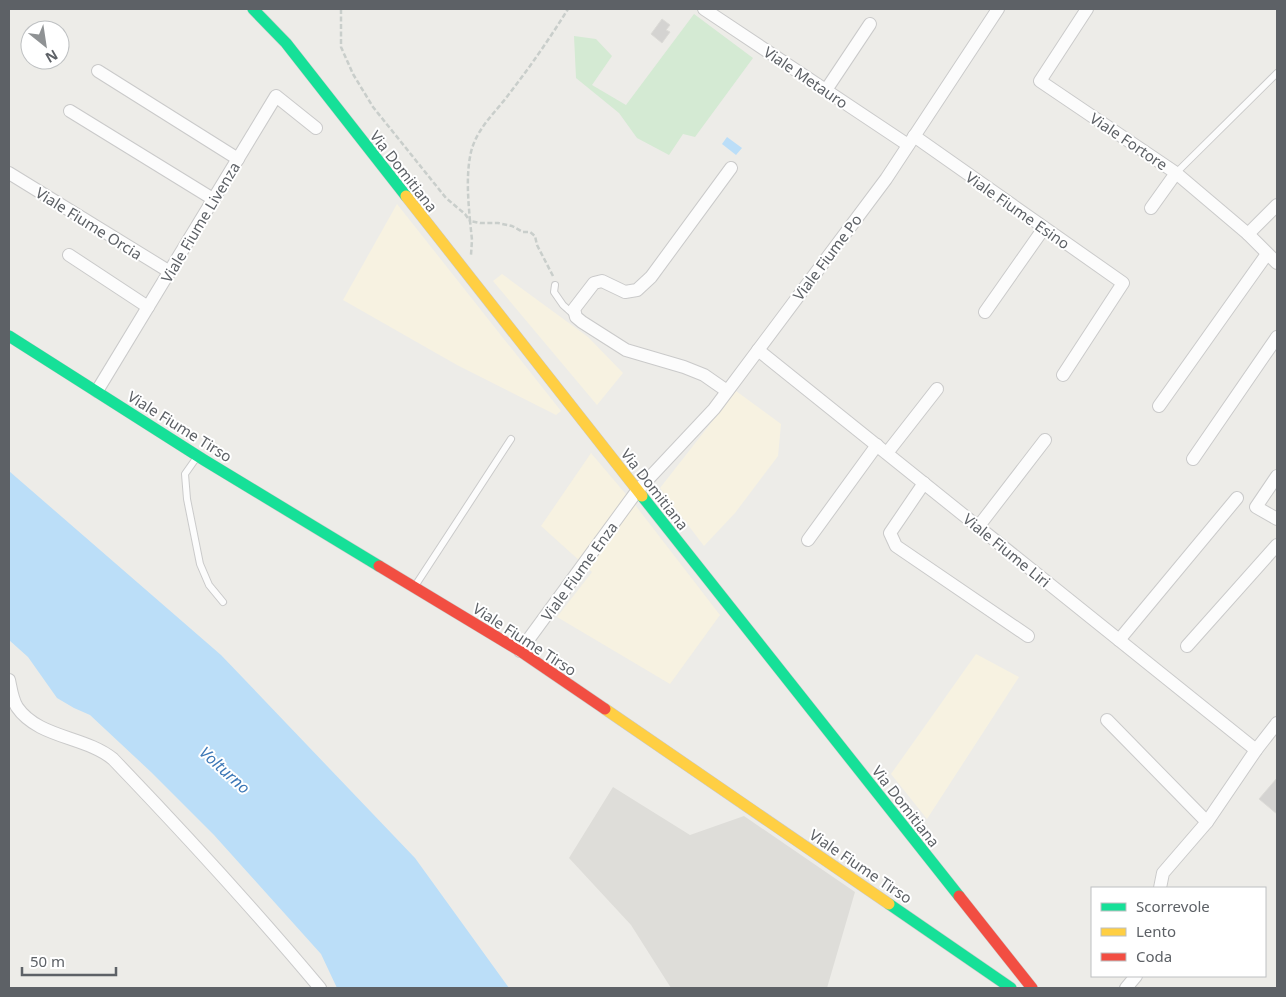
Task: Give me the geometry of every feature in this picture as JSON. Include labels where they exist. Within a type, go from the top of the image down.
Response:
[{"type":"street","name":"Via Domitiana","points":[[253,9],[286,43],[637,491],[1032,988]]},
{"type":"street","name":"Viale Metauro","points":[[704,9],[826,90],[911,141]]},
{"type":"street","name":"Viale Fiume Po","points":[[637,491],[714,409],[727,392],[886,179],[998,9]]},
{"type":"street","name":"Viale Fortore","points":[[1087,9],[1040,81],[1176,173],[1248,234],[1277,264]]},
{"type":"street","points":[[826,90],[870,24]]},
{"type":"street","points":[[98,71],[238,159]]},
{"type":"street","name":"Viale Fiume Livenza","points":[[97,391],[276,96],[316,128]]},
{"type":"street","points":[[70,110],[213,199]]},
{"type":"street","name":"Viale Fiume Esino","points":[[911,141],[1044,228],[1123,283],[1062,375]]},
{"type":"street","points":[[727,392],[704,375],[684,367],[626,350],[605,338],[576,316],[574,309],[594,283],[602,281],[625,292],[637,290],[651,277],[731,168]]},
{"type":"street","name":"Viale Fiume Orcia","points":[[9,173],[170,272]]},
{"type":"street","points":[[1151,208],[1176,173]]},
{"type":"street","points":[[1248,234],[1277,205]]},
{"type":"street","points":[[985,312],[1044,228]]},
{"type":"street","points":[[1159,406],[1268,254]]},
{"type":"street","points":[[69,255],[148,307]]},
{"type":"street","name":"Viale Fiume Tirso","points":[[9,336],[198,456],[520,651],[1011,988]]},
{"type":"street","points":[[1193,459],[1277,337]]},
{"type":"street","name":"Viale Fiume Liri","points":[[758,350],[1256,750]]},
{"type":"street","points":[[808,540],[882,449],[937,389]]},
{"type":"street","points":[[978,527],[1045,440]]},
{"type":"street","points":[[1277,476],[1256,507],[1277,520]]},
{"type":"street","points":[[924,483],[890,533],[896,546],[1028,636]]},
{"type":"street","name":"Viale Fiume Enza","points":[[520,651],[637,491]]},
{"type":"street","points":[[1119,640],[1237,498]]},
{"type":"street","points":[[1187,646],[1277,545]]},
{"type":"street","points":[[9,680],[16,706],[34,722],[52,732],[103,751],[113,759],[227,880],[320,988]]},
{"type":"street","points":[[1107,720],[1207,822]]},
{"type":"street","points":[[1160,887],[1163,873],[1207,822],[1256,750],[1277,723]]},
{"type":"street","points":[[1126,988],[1135,977]]},
{"type":"lane","points":[[1176,173],[1277,73]]},
{"type":"lane","points":[[555,285],[554,292],[563,305],[576,316]]},
{"type":"lane","points":[[414,587],[511,439]]},
{"type":"lane","points":[[198,456],[185,474],[187,499],[200,564],[209,585],[223,602]]},
{"type":"path","points":[[341,9],[341,47],[353,74],[373,107],[446,198],[465,214],[470,221],[512,226],[522,232],[530,232],[535,236],[554,278],[555,285]]},
{"type":"path","points":[[467,275],[472,240],[467,194],[471,152],[479,131],[552,35],[568,9]]},
{"type":"shaded area","points":[[397,204],[561,411],[556,415],[457,365],[343,300]]},
{"type":"shaded area","points":[[502,274],[588,337],[623,373],[597,405],[493,281]]},
{"type":"shaded area","points":[[736,391],[781,424],[778,456],[735,513],[704,546],[660,488]]},
{"type":"shaded area","points":[[591,453],[636,506],[720,615],[670,684],[557,617],[592,572],[541,526]]},
{"type":"shaded area","points":[[976,654],[1019,677],[927,819],[891,774]]},
{"type":"shaded area","points":[[613,787],[690,835],[744,816],[855,892],[827,988],[671,988],[631,925],[569,858]]},
{"type":"green space","points":[[694,14],[753,58],[695,137],[683,134],[669,155],[637,138],[619,113],[576,78],[574,36],[596,39],[612,56],[592,85],[626,105]]},
{"type":"water","points":[[727,137],[742,148],[736,155],[722,144]]},
{"type":"water","name":"Volturno","points":[[9,471],[221,655],[415,858],[509,988],[337,988],[321,954],[214,835],[90,715],[57,698],[28,657],[9,640]]},
{"type":"building","points":[[662,19],[670,25],[666,30],[670,32],[662,43],[651,34]]},
{"type":"building","points":[[1277,778],[1277,814],[1259,799]]},
{"type":"traffic: fast","points":[[253,9],[286,43],[406,196]]},
{"type":"traffic: fast","points":[[9,336],[204,460],[379,566]]},
{"type":"traffic: fast","points":[[642,496],[959,896]]},
{"type":"traffic: fast","points":[[889,904],[1011,988]]},
{"type":"traffic: slow","points":[[406,196],[642,496]]},
{"type":"traffic: slow","points":[[605,709],[889,904]]},
{"type":"traffic: jam","points":[[379,566],[520,651],[605,709]]},
{"type":"traffic: jam","points":[[959,896],[1032,988]]}]
